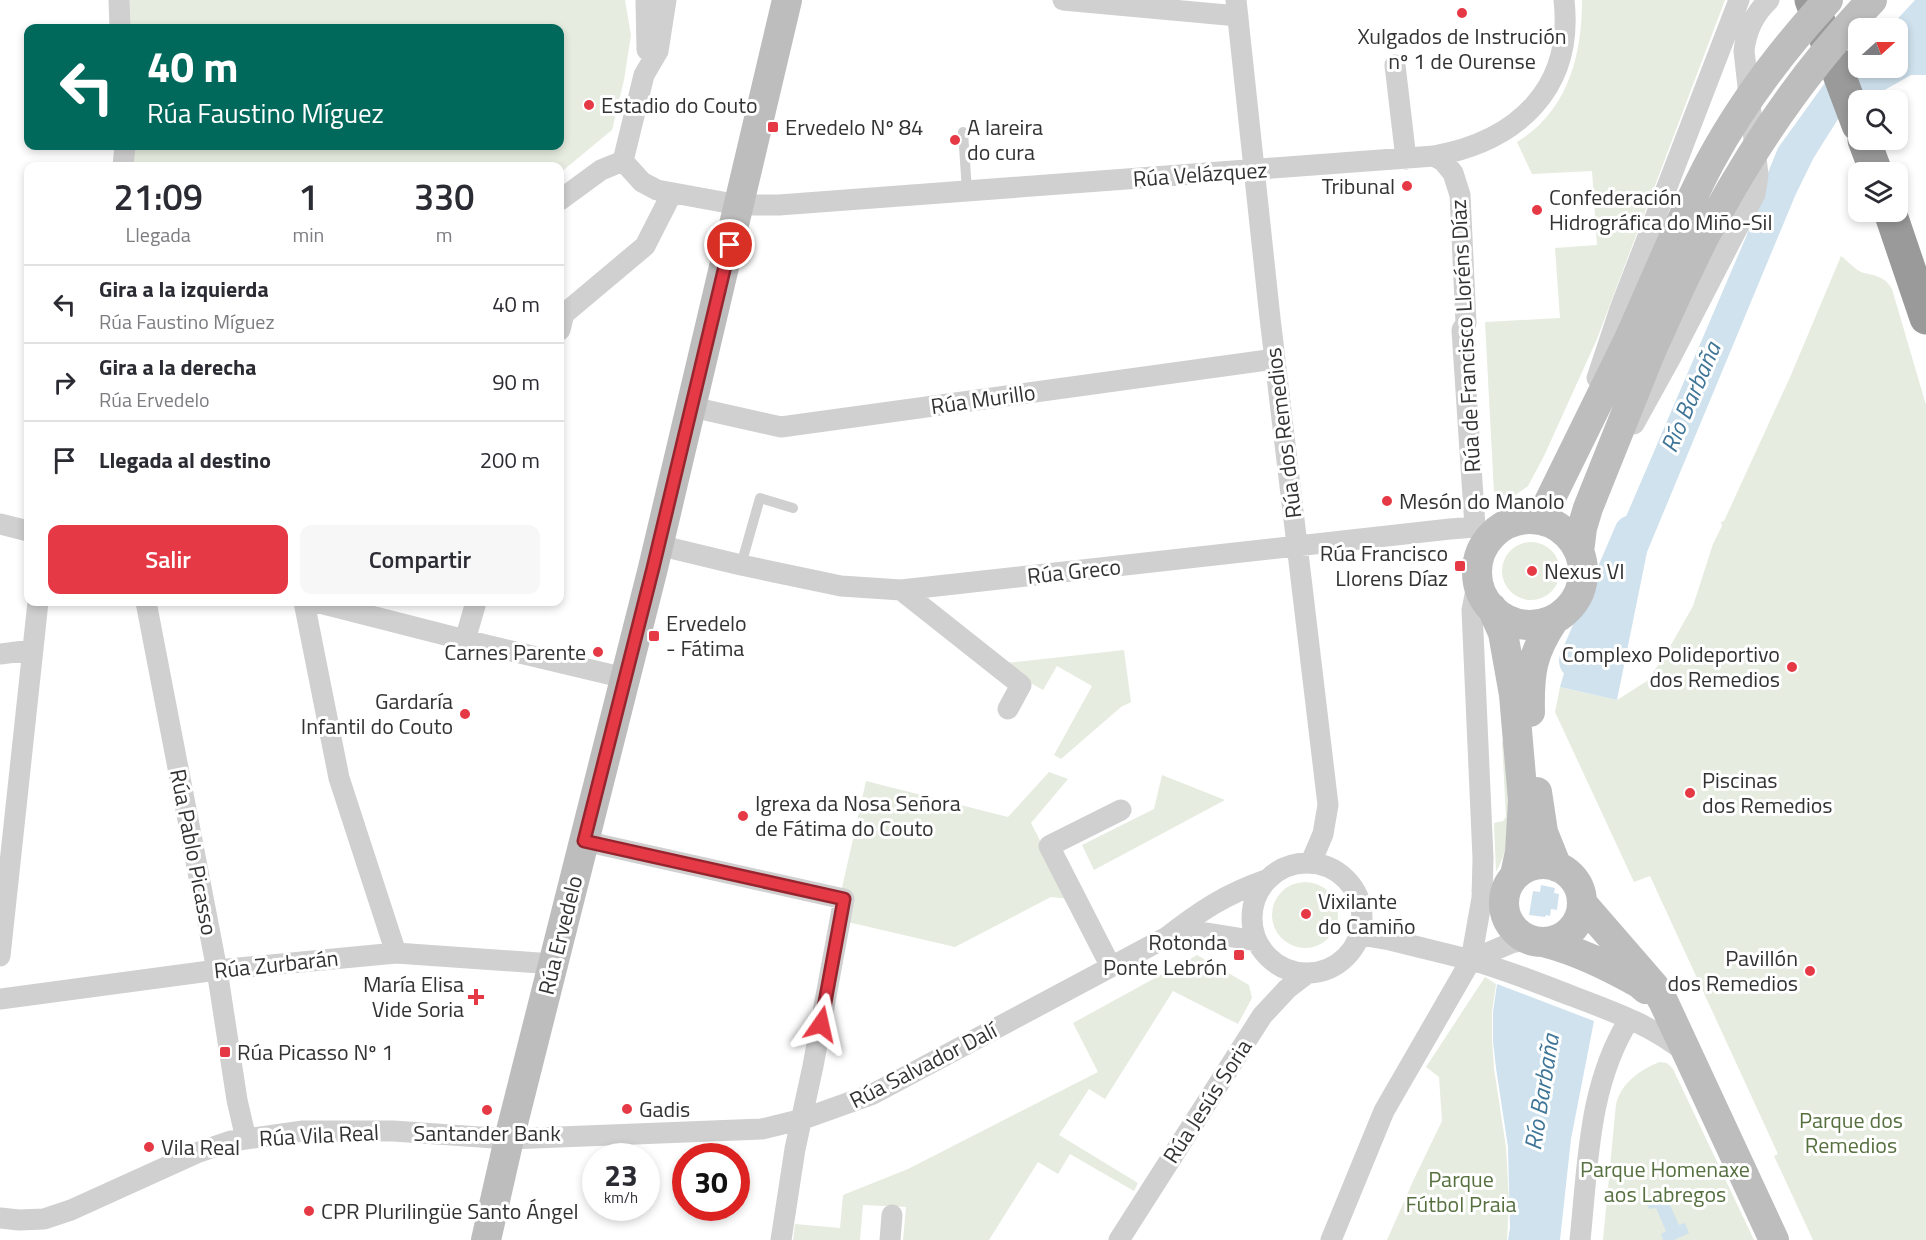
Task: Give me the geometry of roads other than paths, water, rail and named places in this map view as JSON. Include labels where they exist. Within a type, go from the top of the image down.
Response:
[{"type":"highway","points":[[1815,2],[1848,95]]},
{"type":"highway","points":[[1893,222],[1926,318]]},
{"type":"street","points":[[119,0],[120,24]]},
{"type":"street","points":[[564,197],[601,170],[623,161],[644,75],[647,41],[646,0]]},
{"type":"street","points":[[644,75],[658,51],[666,0]]},
{"type":"street","name":"Rúa Ervedelo","points":[[486,1240],[509,1139],[692,406],[787,0]]},
{"type":"street","points":[[1064,0],[1237,8]]},
{"type":"street","name":"Rúa Velázquez","points":[[623,161],[642,182],[657,190],[739,205],[779,205],[1434,156],[1487,140],[1505,130],[1534,107],[1545,92],[1558,65],[1564,32],[1564,0]]},
{"type":"street","points":[[1567,464],[1620,309],[1739,0]]},
{"type":"street","points":[[1602,472],[1629,432],[1660,377],[1755,194],[1758,175],[1744,51],[1747,34],[1753,20],[1769,0]]},
{"type":"street","points":[[1540,520],[1567,464],[1700,246],[1734,183],[1797,88],[1830,45],[1872,0]]},
{"type":"street","points":[[1580,552],[1585,518],[1602,472],[1640,344],[1691,202],[1710,162],[1729,130],[1815,2]]},
{"type":"street","name":"Rúa dos Remedios","points":[[1237,8],[1274,359],[1328,804],[1323,834],[1311,862]]},
{"type":"street","points":[[1395,65],[1406,159]]},
{"type":"street","name":"Rúa de Francisco Lloréns Díaz","points":[[1434,156],[1443,161],[1453,173],[1460,195],[1466,323],[1462,330],[1483,531]]},
{"type":"street","points":[[564,316],[645,246],[672,193]]},
{"type":"street","name":"Rúa Murillo","points":[[692,406],[781,427],[1274,359]]},
{"type":"street","points":[[1557,867],[1543,832],[1531,741],[1529,681],[1533,662],[1543,637],[1554,620],[1577,598],[1582,583],[1583,567],[1580,552],[1564,531],[1540,520],[1522,519],[1483,531],[1478,580],[1472,610],[1483,858],[1500,887],[1504,909],[1509,922],[1517,932],[1536,941],[1590,957],[1639,983],[1654,996],[1672,1019]]},
{"type":"street","points":[[0,524],[24,530]]},
{"type":"street","name":"Rúa Greco","points":[[658,545],[841,586],[901,590],[1296,546],[1483,531]]},
{"type":"street","points":[[1478,580],[1483,596],[1505,619],[1521,624],[1538,625],[1554,620]]},
{"type":"street","points":[[901,590],[1020,685],[1008,709]]},
{"type":"street","points":[[0,956],[38,606]]},
{"type":"street","name":"Rúa Pablo Picasso","points":[[147,606],[217,970],[237,1100],[246,1138]]},
{"type":"street","points":[[305,606],[339,778],[396,953]]},
{"type":"street","points":[[331,606],[625,678]]},
{"type":"street","points":[[465,640],[475,606]]},
{"type":"street","points":[[1330,1240],[1384,1111],[1471,960],[1500,887],[1520,852],[1523,800],[1514,695],[1503,633],[1492,608]]},
{"type":"street","points":[[0,654],[32,650]]},
{"type":"street","points":[[1111,967],[1049,846],[1121,810]]},
{"type":"street","points":[[584,841],[844,899],[803,1119],[795,1149],[781,1240]]},
{"type":"street","points":[[1311,862],[1334,870],[1353,887],[1360,902],[1362,918],[1360,934],[1352,950],[1340,962],[1325,970],[1308,973],[1291,970],[1277,964],[1265,954],[1257,941],[1252,910],[1257,894],[1266,880],[1279,870],[1294,864],[1311,862]]},
{"type":"street","points":[[1471,960],[1511,943],[1555,940],[1574,926],[1580,915],[1582,903],[1580,891],[1575,881],[1557,867],[1546,864],[1524,868],[1500,887]]},
{"type":"street","name":"Rúa Salvador Dalí","points":[[509,1139],[762,1129],[803,1119],[873,1094],[1167,937],[1208,906],[1266,880]]},
{"type":"street","points":[[1582,903],[1654,986],[1672,1019],[1774,1240]]},
{"type":"street","name":"Rúa Salvador Dalí","points":[[1167,937],[1207,933],[1257,941]]},
{"type":"street","points":[[1360,934],[1501,969],[1674,1044],[1688,1056]]},
{"type":"street","name":"Rúa Zurbarán","points":[[0,999],[217,970],[396,953],[553,963]]},
{"type":"street","name":"Rúa Jesús Soria","points":[[1119,1240],[1262,1016],[1287,989],[1308,973]]},
{"type":"street","points":[[1580,1240],[1593,1113],[1608,1062],[1624,1021]]},
{"type":"street","name":"Rúa Vila Real","points":[[0,1218],[44,1219],[71,1210],[199,1152],[246,1138],[303,1131],[363,1130],[509,1139]]},
{"type":"street","points":[[890,1240],[892,1215]]},
{"type":"lane","points":[[963,132],[967,191]]},
{"type":"lane","points":[[741,565],[760,498],[793,508]]},
{"type":"water","points":[[1915,0],[1926,0],[1926,75],[1908,77],[1908,18],[1898,18]]},
{"type":"water","points":[[1848,62],[1848,78],[1906,78],[1885,90],[1848,90],[1848,109],[1840,116],[1813,159],[1795,196],[1647,552],[1617,700],[1560,687],[1577,628],[1585,621],[1595,619],[1613,579],[1607,561],[1746,237],[1778,148],[1827,80]]},
{"type":"water","points":[[1541,885],[1555,888],[1554,893],[1559,894],[1557,910],[1551,909],[1550,916],[1545,917],[1529,915],[1533,891],[1540,892]]},
{"type":"water","points":[[1497,984],[1594,1021],[1571,1139],[1560,1240],[1508,1240],[1510,1228],[1508,1147],[1493,1041],[1493,1012]]},
{"type":"water","points":[[1669,1189],[1674,1199],[1669,1203],[1679,1225],[1685,1223],[1689,1233],[1674,1240],[1663,1240],[1661,1234],[1666,1231],[1656,1208],[1649,1209],[1646,1201]]},
{"type":"waterway","name":"Río Barbaña","points":[[1577,661],[1632,533]]},
{"type":"place","name":"Xulgados de Instrución nº 1 de Ourense","points":[[1462,13]]},
{"type":"place","name":"Estadio do Couto","points":[[589,105]]},
{"type":"place","name":"Ervedelo Nº 84","points":[[773,127]]},
{"type":"place","name":"A lareira do cura","points":[[955,140]]},
{"type":"place","name":"Tribunal","points":[[1407,186]]},
{"type":"place","name":"Confederación Hidrográfica do Miño-Sil","points":[[1537,210]]},
{"type":"place","name":"Mesón do Manolo","points":[[1387,501]]},
{"type":"place","name":"Rúa Francisco Llorens Díaz","points":[[1460,566]]},
{"type":"place","name":"Nexus VI","points":[[1532,571]]},
{"type":"place","name":"Ervedelo - Fátima","points":[[654,636]]},
{"type":"place","name":"Carnes Parente","points":[[598,652]]},
{"type":"place","name":"Complexo Polideportivo dos Remedios","points":[[1792,667]]},
{"type":"place","name":"Gardaría Infantil do Couto","points":[[465,714]]},
{"type":"place","name":"Piscinas dos Remedios","points":[[1690,793]]},
{"type":"place","name":"Igrexa da Nosa Señora de Fátima do Couto","points":[[743,816]]},
{"type":"place","name":"Vixilante do Camiño","points":[[1306,914]]},
{"type":"place","name":"Rotonda Ponte Lebrón","points":[[1239,955]]},
{"type":"place","name":"Pavillón dos Remedios","points":[[1810,971]]},
{"type":"place","name":"María Elisa Vide Soria","points":[[476,997]]},
{"type":"place","name":"Rúa Picasso Nº 1","points":[[225,1052]]},
{"type":"place","name":"Gadis","points":[[627,1109]]},
{"type":"place","name":"Santander Bank","points":[[487,1110]]},
{"type":"place","name":"Vila Real","points":[[149,1147]]},
{"type":"place","name":"CPR Plurilingüe Santo Ángel","points":[[309,1211]]},
{"type":"park label","name":"Parque dos Remedios","points":[[1851,1132]]},
{"type":"park label","name":"Parque Homenaxe aos Labregos","points":[[1665,1182]]},
{"type":"park label","name":"Parque Fútbol Praia","points":[[1461,1192]]}]
